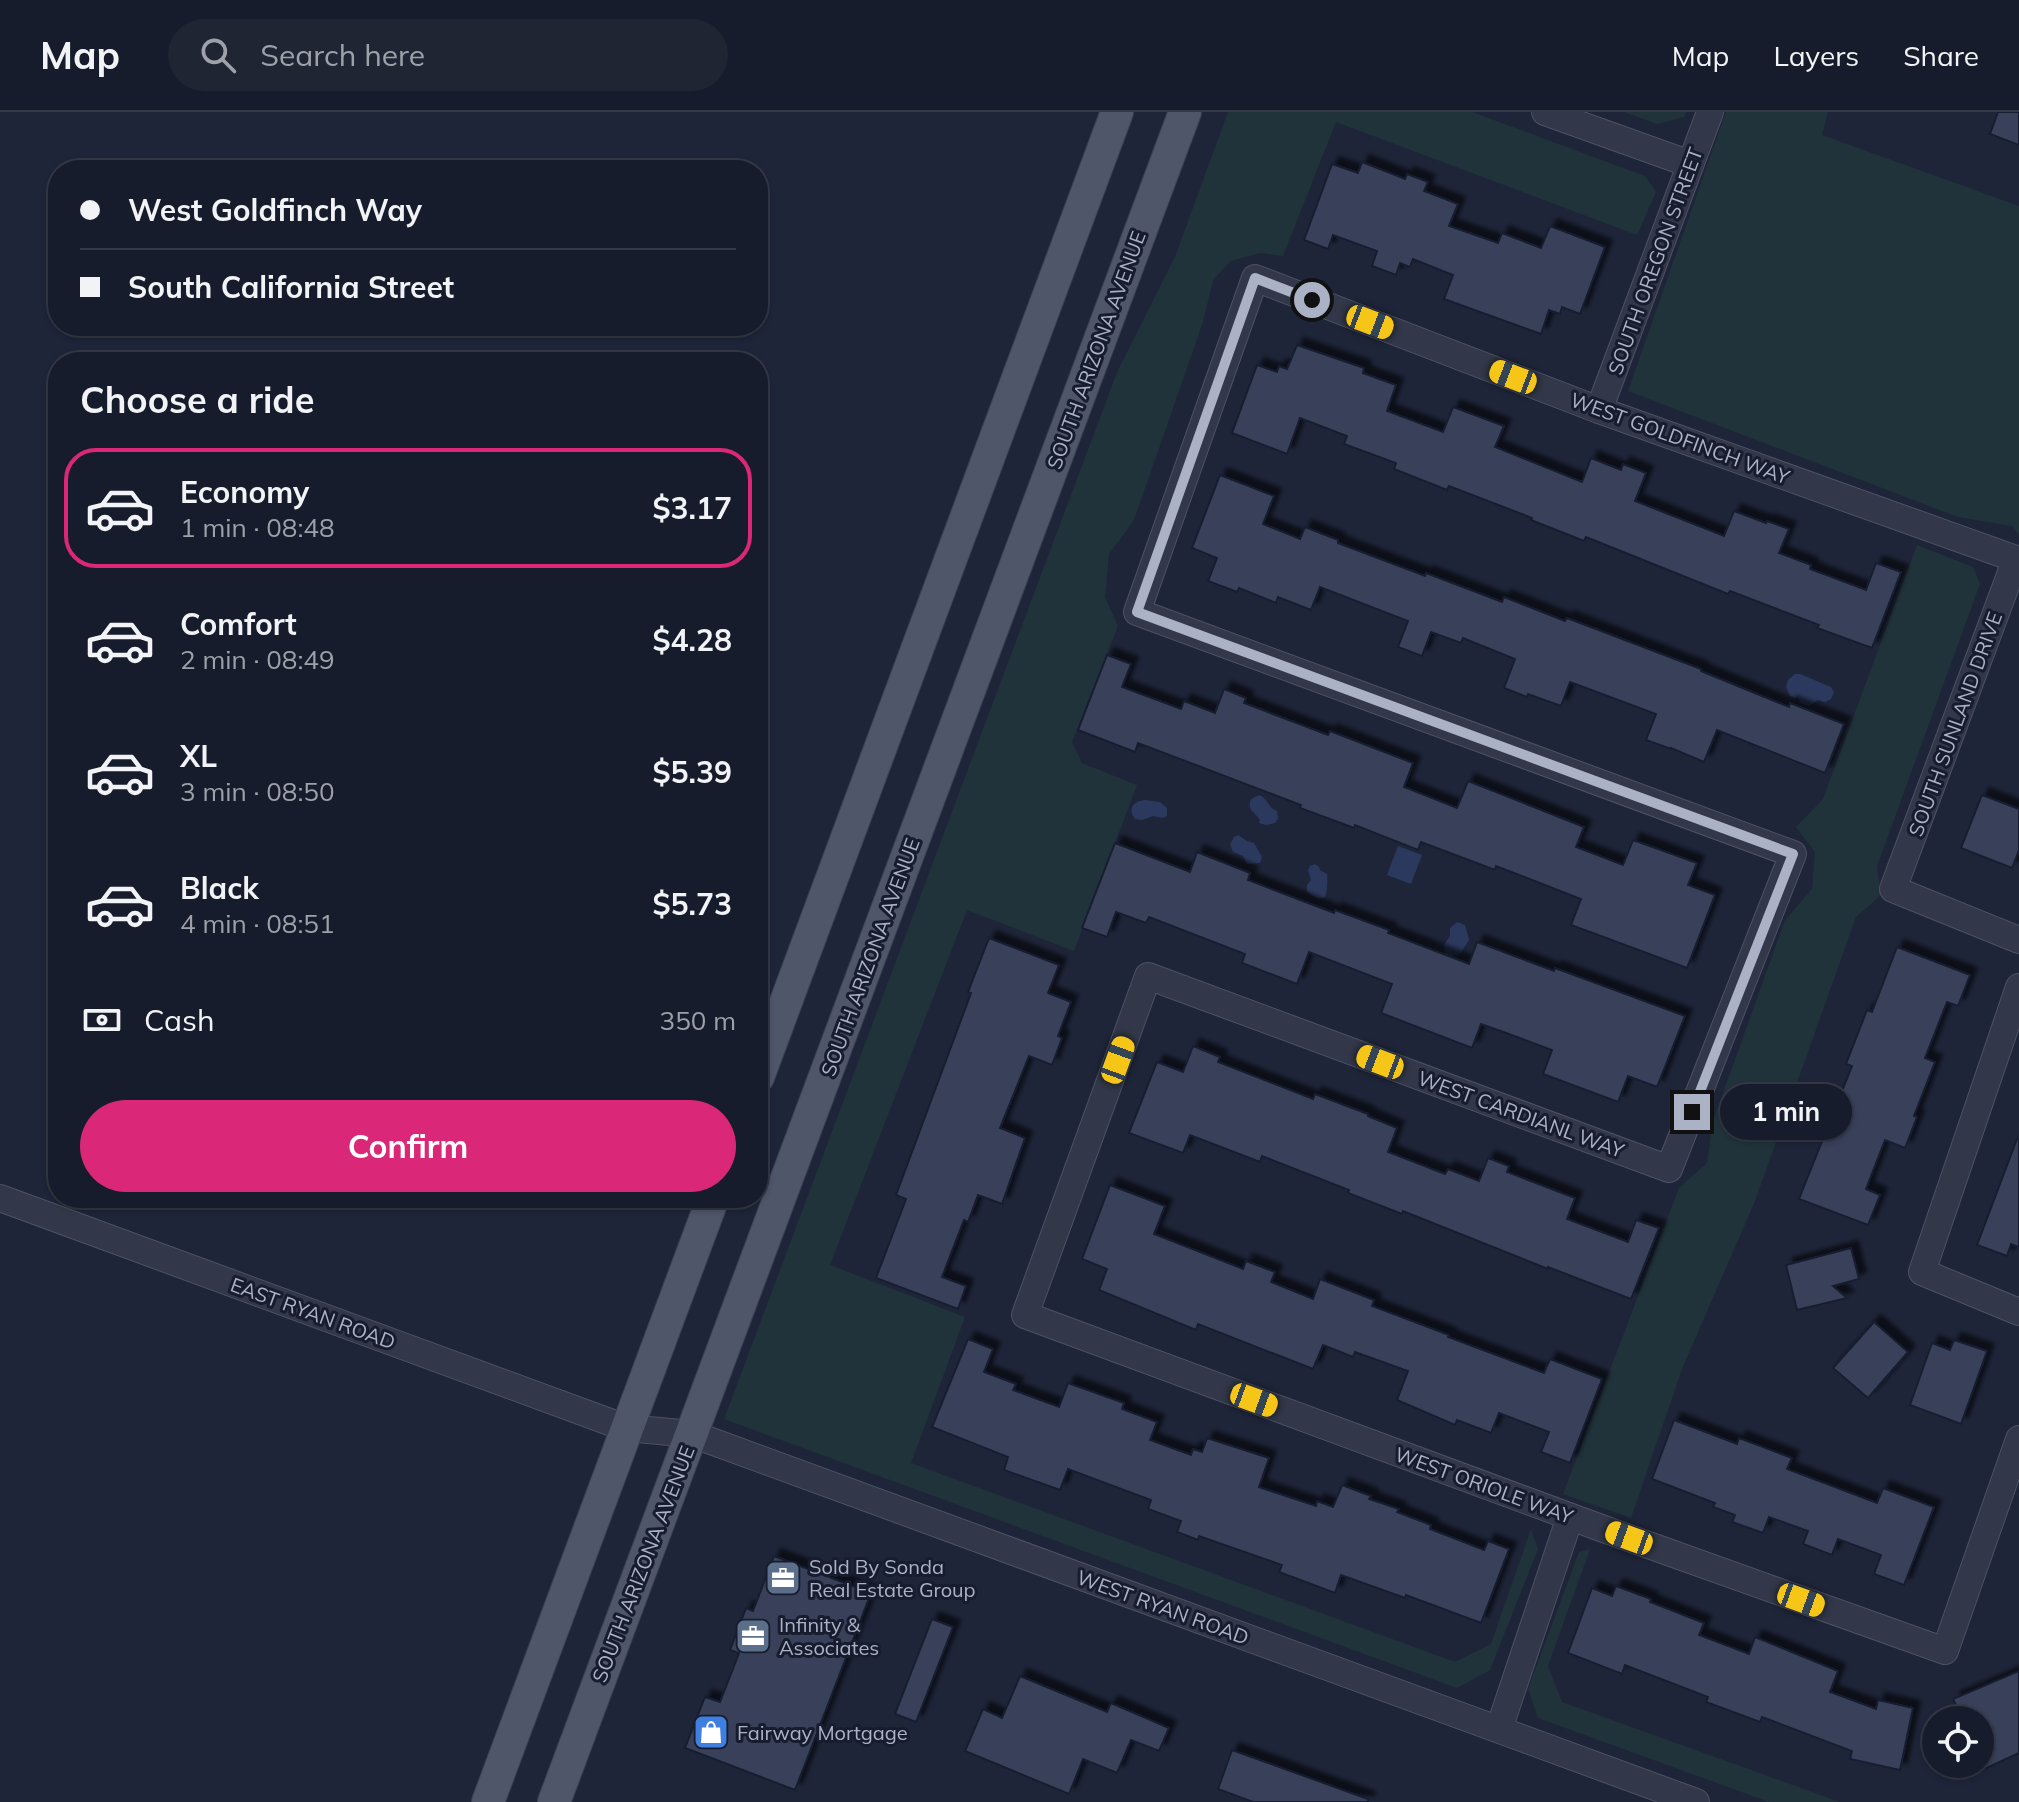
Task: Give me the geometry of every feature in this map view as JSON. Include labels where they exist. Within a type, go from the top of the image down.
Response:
[{"type":"main road","points":[[768,1050],[1117,112]]},
{"type":"main road","name":"SOUTH ARIZONA AVENUE","points":[[554,1802],[1185,112]]},
{"type":"main road","points":[[488,1802],[709,1208]]},
{"type":"street","points":[[1545,112],[1690,164]]},
{"type":"street","name":"SOUTH OREGON STREET","points":[[1599,410],[1710,112]]},
{"type":"street","name":"WEST GOLDFINCH WAY","points":[[1669,1169],[1793,854],[1137,612],[1255,278],[1599,410],[2016,559]]},
{"type":"street","name":"SOUTH SUNLAND DRIVE","points":[[2016,559],[1893,889],[2019,940]]},
{"type":"street","name":"WEST CARDIANL WAY","points":[[1025,1315],[1148,976],[1669,1169]]},
{"type":"street","points":[[2019,987],[1922,1272],[2019,1312]]},
{"type":"street","name":"EAST RYAN ROAD","points":[[0,1198],[626,1428]]},
{"type":"street","name":"WEST ORIOLE WAY","points":[[1025,1315],[1570,1517],[1945,1651],[2019,1439]]},
{"type":"street","name":"WEST RYAN ROAD","points":[[626,1428],[692,1434],[1696,1802]]},
{"type":"street","points":[[1499,1729],[1570,1517]]},
{"type":"shaded area","points":[[1228,112],[1472,112],[1645,176],[1656,192],[1637,235],[1336,122],[1283,256],[1260,253],[1231,261],[1213,280],[1203,322],[1134,520],[1109,554],[1105,597],[1118,626],[1072,742],[1082,763],[1137,785],[1074,951],[967,910],[830,1265],[965,1317],[911,1463],[1455,1662],[1491,1644],[1531,1529],[1538,1549],[1490,1670],[1457,1688],[724,1419],[1118,370],[1175,257]]},
{"type":"shaded area","points":[[1624,112],[1686,112],[1684,117],[1657,124]]},
{"type":"shaded area","points":[[1726,112],[1828,112],[1822,135],[2019,206],[2019,535],[2012,526],[1958,517],[1628,391]]},
{"type":"shaded area","points":[[1917,545],[1973,567],[1980,584],[1877,866],[1881,895],[1856,917],[1755,1201],[1682,1369],[1631,1518],[1563,1494],[1679,1188],[1707,1163],[1713,1121],[1785,920],[1812,889],[1815,852],[1796,827],[1823,799]]},
{"type":"shaded area","points":[[1590,1549],[1548,1666],[1562,1702],[1840,1802],[1769,1802],[1538,1718],[1528,1689],[1579,1552]]},
{"type":"water","points":[[1795,674],[1831,687],[1834,692],[1831,699],[1825,702],[1818,700],[1809,706],[1800,703],[1797,697],[1790,696],[1786,687]]},
{"type":"water","points":[[1259,795],[1277,811],[1275,823],[1259,823],[1260,820],[1250,808],[1251,799]]},
{"type":"water","points":[[1145,800],[1160,802],[1167,808],[1167,816],[1135,819],[1133,806]]},
{"type":"water","points":[[1238,835],[1254,843],[1262,857],[1260,863],[1247,864],[1243,856],[1233,852],[1230,844]]},
{"type":"water","points":[[1398,846],[1422,855],[1411,884],[1387,875]]},
{"type":"water","points":[[1315,864],[1327,874],[1326,893],[1322,898],[1307,891],[1311,880],[1308,870]]},
{"type":"water","points":[[1457,922],[1465,925],[1469,940],[1460,954],[1450,957],[1445,954],[1444,945],[1450,936],[1450,928]]},
{"type":"building","points":[[1998,112],[2019,112],[2019,145],[1990,134]]},
{"type":"building","points":[[1362,162],[1405,179],[1407,174],[1428,182],[1424,191],[1458,204],[1449,226],[1498,243],[1502,233],[1541,248],[1550,226],[1605,247],[1580,314],[1562,307],[1560,314],[1549,310],[1541,334],[1444,299],[1453,275],[1413,259],[1410,267],[1400,263],[1396,275],[1372,266],[1377,251],[1333,235],[1328,249],[1304,240],[1332,164],[1358,173]]},
{"type":"building","points":[[1297,345],[1364,368],[1363,373],[1396,385],[1387,411],[1443,432],[1453,407],[1504,426],[1495,447],[1582,482],[1591,458],[1621,470],[1623,464],[1646,473],[1635,501],[1724,536],[1734,511],[1789,529],[1779,553],[1811,565],[1810,569],[1866,590],[1876,563],[1901,572],[1872,648],[1586,537],[1584,541],[1449,486],[1447,490],[1394,469],[1396,463],[1344,444],[1347,436],[1300,418],[1287,454],[1232,433],[1257,365],[1277,372],[1279,366],[1287,369]]},
{"type":"building","points":[[1220,475],[1274,496],[1263,524],[1300,539],[1305,527],[1425,576],[1426,573],[1502,602],[1504,597],[1565,621],[1567,618],[1701,669],[1789,707],[1790,703],[1844,724],[1825,773],[1717,730],[1704,762],[1646,740],[1656,714],[1570,682],[1561,706],[1528,694],[1527,697],[1504,688],[1515,659],[1463,638],[1461,643],[1431,632],[1422,656],[1398,647],[1408,621],[1320,587],[1311,610],[1278,597],[1276,603],[1239,588],[1237,592],[1208,581],[1217,558],[1192,548]]},
{"type":"building","points":[[1107,655],[1131,664],[1122,687],[1181,709],[1184,701],[1215,713],[1224,689],[1246,698],[1244,703],[1413,763],[1404,787],[1457,808],[1468,781],[1584,827],[1576,847],[1623,865],[1633,840],[1697,863],[1688,885],[1715,895],[1687,968],[1571,925],[1581,899],[1496,866],[1495,870],[1421,842],[1418,850],[1355,825],[1354,828],[1138,743],[1135,752],[1078,730]]},
{"type":"building","points":[[1982,795],[2019,809],[2019,850],[2012,868],[1961,848]]},
{"type":"building","points":[[1115,843],[1190,872],[1197,852],[1250,873],[1248,880],[1389,930],[1388,933],[1469,964],[1477,942],[1685,1016],[1657,1087],[1628,1076],[1618,1102],[1543,1074],[1552,1050],[1481,1024],[1472,1048],[1381,1013],[1392,984],[1309,952],[1297,984],[1242,963],[1245,954],[1149,917],[1146,923],[1116,912],[1107,937],[1082,928]]},
{"type":"building","points":[[989,938],[1059,965],[1048,993],[1071,1002],[1058,1036],[1062,1038],[1052,1065],[1029,1056],[1000,1128],[1025,1138],[1002,1204],[978,1195],[968,1222],[964,1220],[942,1277],[966,1286],[958,1309],[876,1278],[906,1199],[896,1195]]},
{"type":"building","points":[[1897,947],[1970,975],[1958,1006],[1947,1002],[1925,1058],[1935,1062],[1905,1148],[1885,1140],[1866,1189],[1880,1195],[1868,1225],[1799,1199],[1852,1066],[1846,1064],[1867,1010],[1872,1012]]},
{"type":"building","points":[[1193,1046],[1220,1057],[1218,1062],[1313,1099],[1315,1094],[1397,1128],[1388,1152],[1445,1174],[1448,1169],[1479,1181],[1488,1158],[1509,1166],[1507,1172],[1575,1198],[1567,1219],[1628,1242],[1636,1220],[1659,1228],[1631,1299],[1403,1211],[1402,1214],[1262,1156],[1260,1162],[1190,1135],[1183,1153],[1129,1133],[1157,1062],[1183,1072]]},
{"type":"building","points":[[2017,1139],[2019,1247],[2011,1244],[2007,1256],[1977,1245]]},
{"type":"building","points":[[1110,1185],[1165,1206],[1154,1234],[1243,1269],[1246,1261],[1275,1272],[1271,1282],[1313,1299],[1320,1279],[1374,1300],[1372,1306],[1544,1373],[1550,1359],[1602,1379],[1570,1463],[1541,1452],[1549,1432],[1499,1413],[1491,1433],[1457,1420],[1455,1425],[1397,1400],[1408,1371],[1355,1352],[1353,1357],[1323,1345],[1313,1369],[1198,1324],[1196,1330],[1099,1290],[1107,1269],[1082,1259]]},
{"type":"building","points":[[1851,1248],[1859,1279],[1833,1286],[1847,1298],[1797,1310],[1786,1265]]},
{"type":"building","points":[[1874,1322],[1908,1352],[1868,1398],[1833,1368]]},
{"type":"building","points":[[968,1339],[993,1349],[984,1372],[1016,1384],[1013,1390],[1059,1407],[1068,1383],[1124,1403],[1122,1409],[1157,1422],[1150,1440],[1191,1455],[1193,1449],[1202,1452],[1207,1438],[1269,1458],[1259,1487],[1316,1506],[1317,1501],[1333,1507],[1342,1485],[1431,1525],[1430,1529],[1484,1550],[1488,1541],[1509,1549],[1481,1623],[1341,1575],[1335,1593],[1279,1572],[1282,1565],[1199,1536],[1198,1540],[1177,1532],[1181,1521],[1148,1509],[1151,1500],[1068,1469],[1060,1490],[1004,1470],[1008,1457],[932,1427]]},
{"type":"building","points":[[1954,1340],[1987,1351],[1961,1424],[1910,1405],[1932,1343],[1950,1350]]},
{"type":"building","points":[[1674,1420],[1737,1444],[1739,1438],[1792,1458],[1787,1469],[1877,1503],[1883,1488],[1934,1507],[1904,1585],[1874,1574],[1881,1555],[1838,1539],[1832,1555],[1803,1544],[1808,1531],[1769,1517],[1763,1533],[1732,1522],[1735,1515],[1713,1507],[1715,1503],[1652,1479]]},
{"type":"building","points":[[774,1556],[871,1593],[795,1790],[685,1748],[705,1697],[720,1702],[739,1653],[730,1650],[746,1608],[753,1611]]},
{"type":"building","points":[[1616,1586],[1704,1623],[1699,1635],[1749,1654],[1755,1637],[1838,1671],[1830,1692],[1876,1709],[1878,1700],[1913,1708],[1900,1770],[1850,1759],[1852,1751],[1762,1717],[1760,1722],[1706,1702],[1708,1697],[1625,1665],[1622,1674],[1568,1653],[1592,1588],[1612,1596]]},
{"type":"building","points":[[932,1619],[953,1627],[916,1722],[895,1714]]},
{"type":"building","points":[[2019,1671],[2019,1753],[1994,1765],[1994,1706],[1956,1706],[1953,1699]]},
{"type":"building","points":[[1020,1676],[1107,1712],[1111,1703],[1169,1728],[1159,1751],[1131,1740],[1117,1773],[1083,1759],[1069,1794],[965,1751],[983,1709],[1002,1718]]},
{"type":"building","points":[[1232,1750],[1368,1799],[1368,1802],[1253,1802],[1218,1789]]},
{"type":"place","name":"Sold By Sonda Real Estate Group","points":[[783,1578]]},
{"type":"place","name":"Infinity & Associates","points":[[753,1636]]},
{"type":"place","name":"Fairway Mortgage","points":[[711,1732]]},
{"type":"route","points":[[1312,300],[1255,278],[1137,612],[1793,854],[1692,1112]]}]
